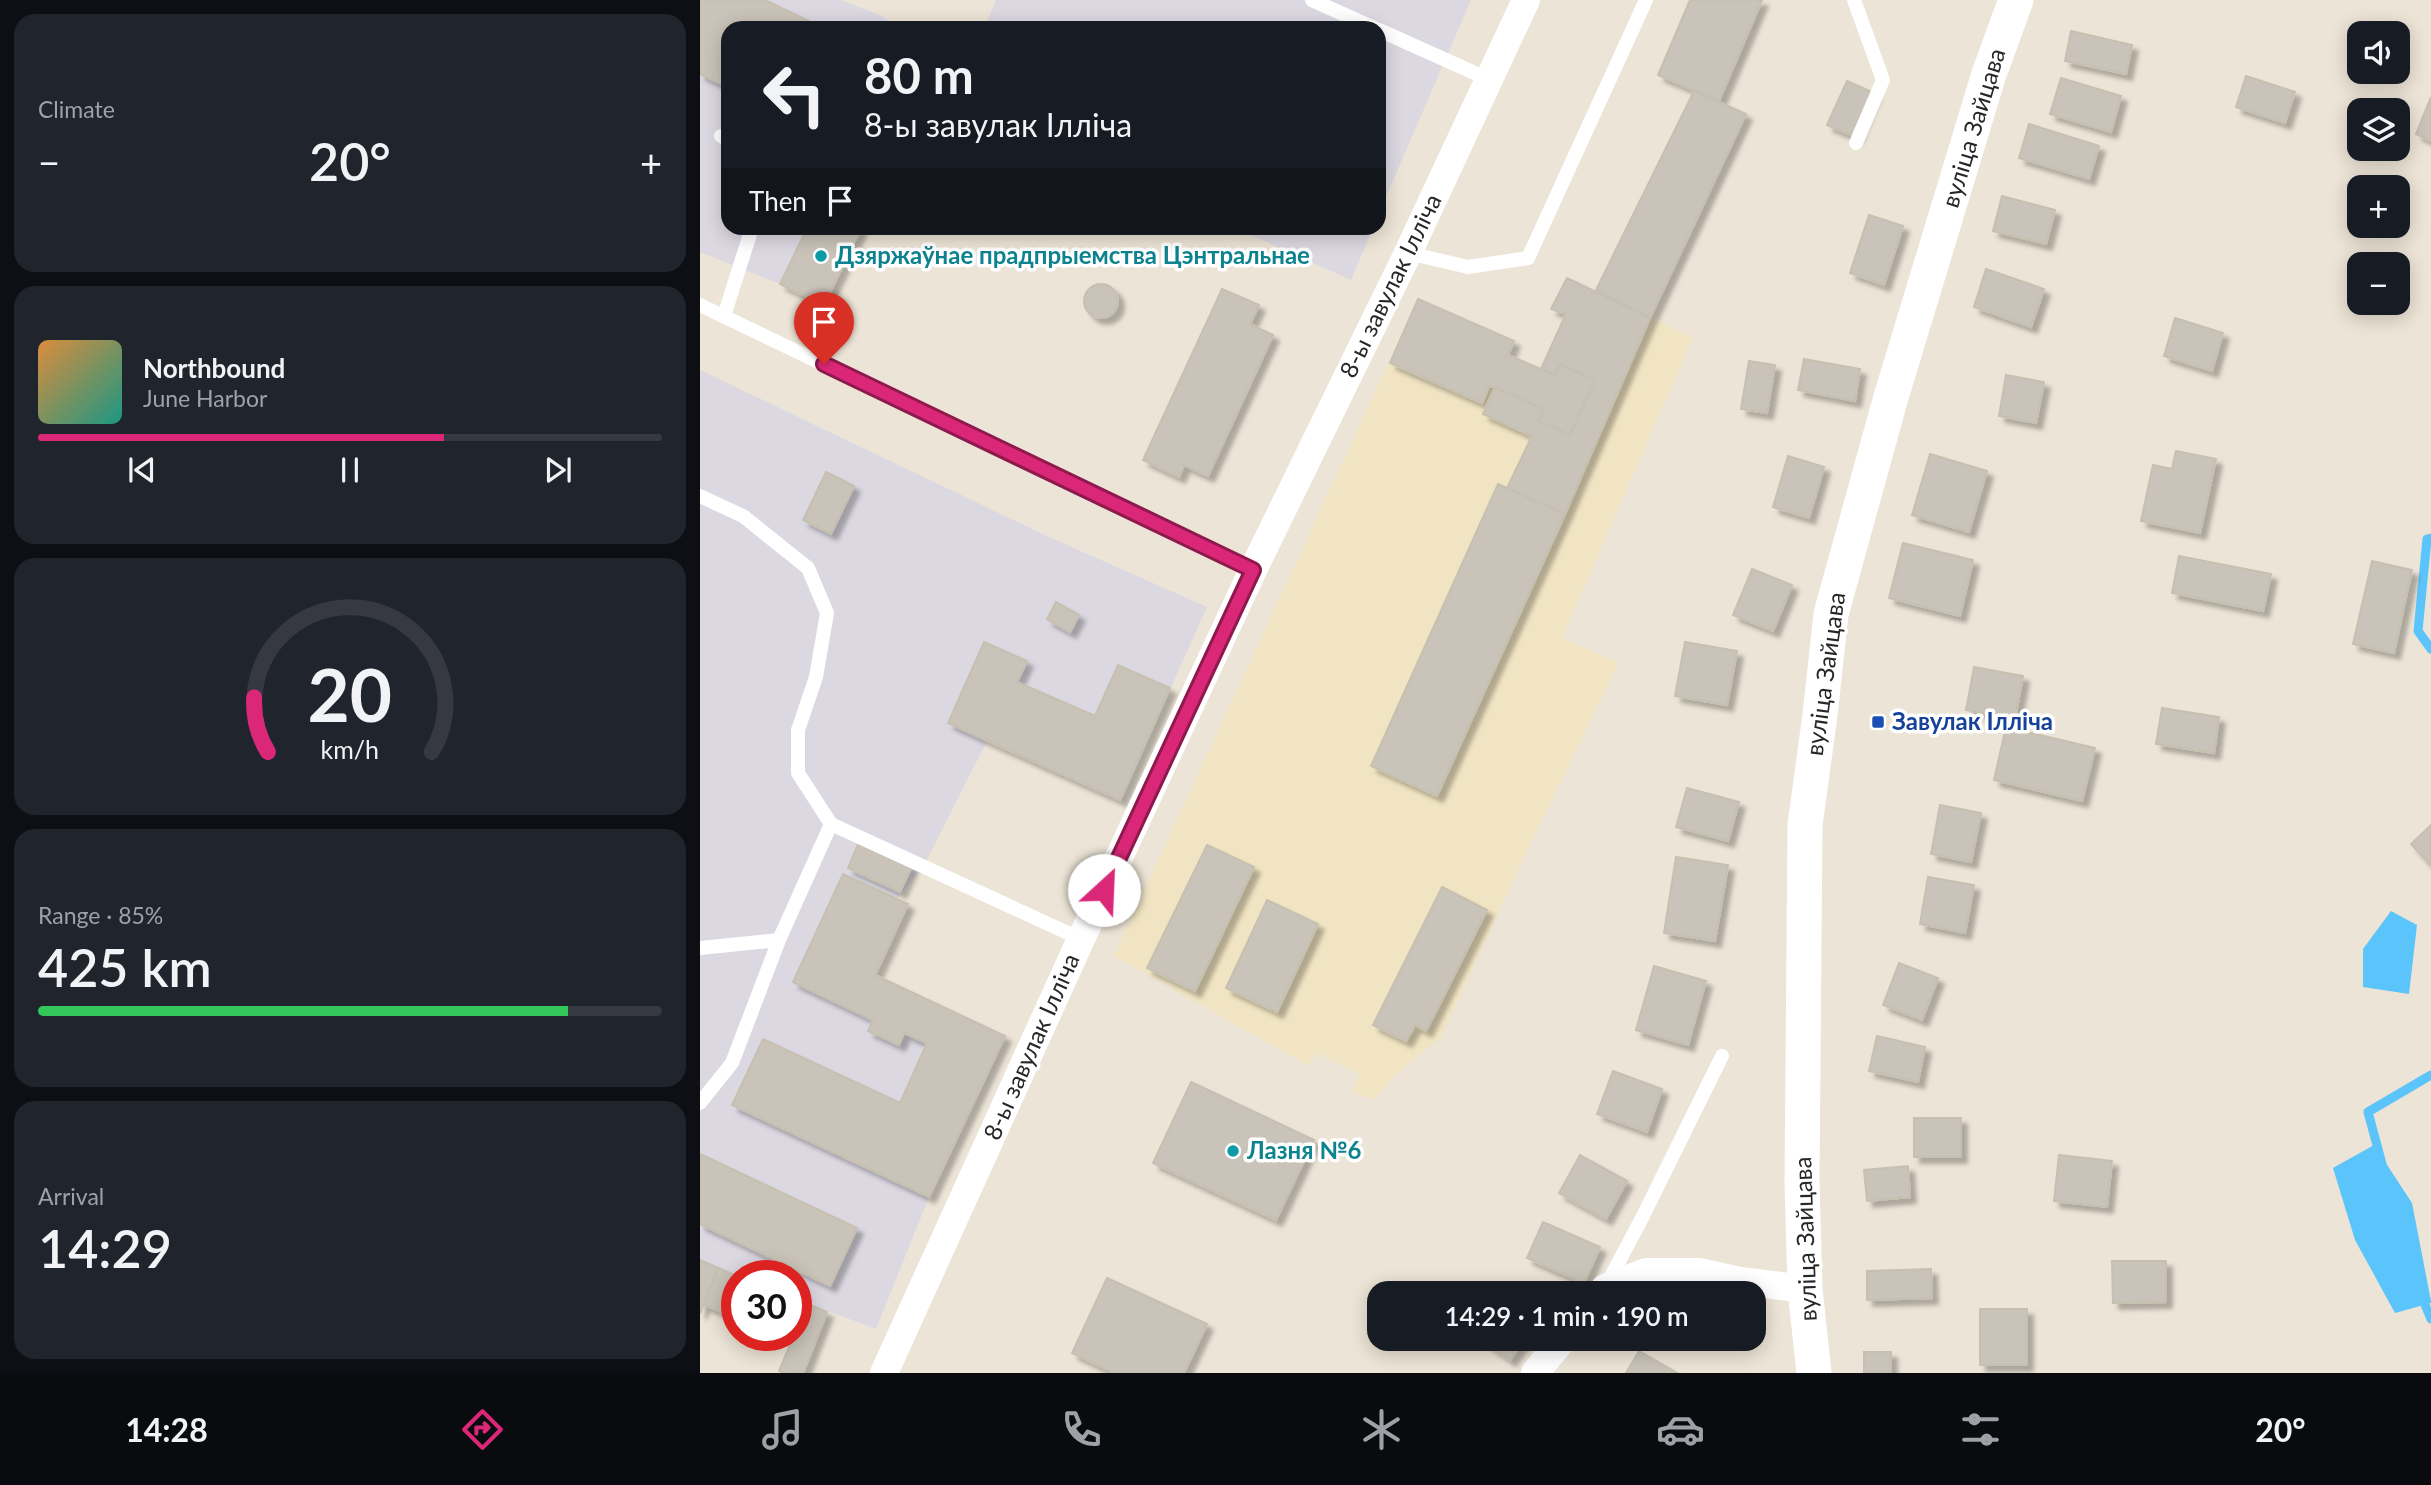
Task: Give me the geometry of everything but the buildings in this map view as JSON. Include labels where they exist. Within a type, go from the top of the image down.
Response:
[{"type":"street","name":"8-ы завулак Ілліча","points":[[884,1373],[1081,939],[1253,570],[1408,253],[1526,0]]},
{"type":"street","name":"вуліца Зайцава","points":[[1814,1373],[1805,1289],[1802,1183],[1805,824],[1831,614],[1895,384],[1989,74],[2016,0]]},
{"type":"street","points":[[1626,1281],[1646,1272],[1699,1272],[1740,1281]]},
{"type":"street","points":[[1766,1284],[1805,1289]]},
{"type":"street","points":[[1535,1373],[1553,1351]]},
{"type":"lane","points":[[1312,0],[1359,21]]},
{"type":"lane","points":[[1408,253],[1468,267],[1528,258],[1646,0]]},
{"type":"lane","points":[[1854,0],[1883,80],[1856,143]]},
{"type":"lane","points":[[1386,33],[1488,79]]},
{"type":"lane","points":[[724,316],[750,235]]},
{"type":"lane","points":[[700,304],[1253,570]]},
{"type":"lane","points":[[700,496],[743,516],[808,568],[827,613],[816,677],[798,730],[798,773],[831,824],[1081,939]]},
{"type":"lane","points":[[700,1103],[732,1063],[779,940],[831,824]]},
{"type":"lane","points":[[700,947],[779,940]]},
{"type":"lane","points":[[1608,1281],[1722,1056]]},
{"type":"shaded area","points":[[700,0],[841,0],[889,21],[721,21],[721,235],[858,235],[824,305],[700,252]]},
{"type":"shaded area","points":[[996,0],[1471,0],[1386,197],[1386,21],[987,21]]},
{"type":"shaded area","points":[[1251,235],[1370,235],[1351,280]]},
{"type":"shaded area","points":[[1567,278],[1693,337],[1562,638],[1619,663],[1531,842],[1441,1037],[1391,1079],[1374,1100],[1351,1091],[1360,1074],[1315,1053],[1309,1066],[1114,956],[1418,299],[1514,341],[1508,355],[1541,369],[1566,315],[1551,309]]},
{"type":"shaded area","points":[[700,370],[1049,537],[1207,607],[1120,800],[987,741],[923,867],[897,898],[908,904],[875,975],[1005,1036],[929,1197],[876,1329],[812,1305],[812,1260],[721,1260],[721,1269],[700,1260]]},
{"type":"water","points":[[2391,911],[2417,925],[2409,994],[2363,987],[2363,949]]},
{"type":"water","points":[[2374,1145],[2412,1203],[2431,1301],[2395,1313],[2355,1240],[2333,1168]]},
{"type":"waterway","points":[[2431,538],[2427,539],[2418,631],[2431,649]]},
{"type":"waterway","points":[[2382,1164],[2368,1112],[2431,1075]]},
{"type":"waterway","points":[[2421,1295],[2431,1319]]},
{"type":"place","name":"Дзяржаўнае прадпрыемства Цэнтральнае","points":[[821,256]]},
{"type":"place","name":"Завулак Ілліча","points":[[1878,722]]},
{"type":"place","name":"Лазня №6","points":[[1233,1151]]},
{"type":"route","points":[[824,364],[1253,570],[1104,890]]}]
